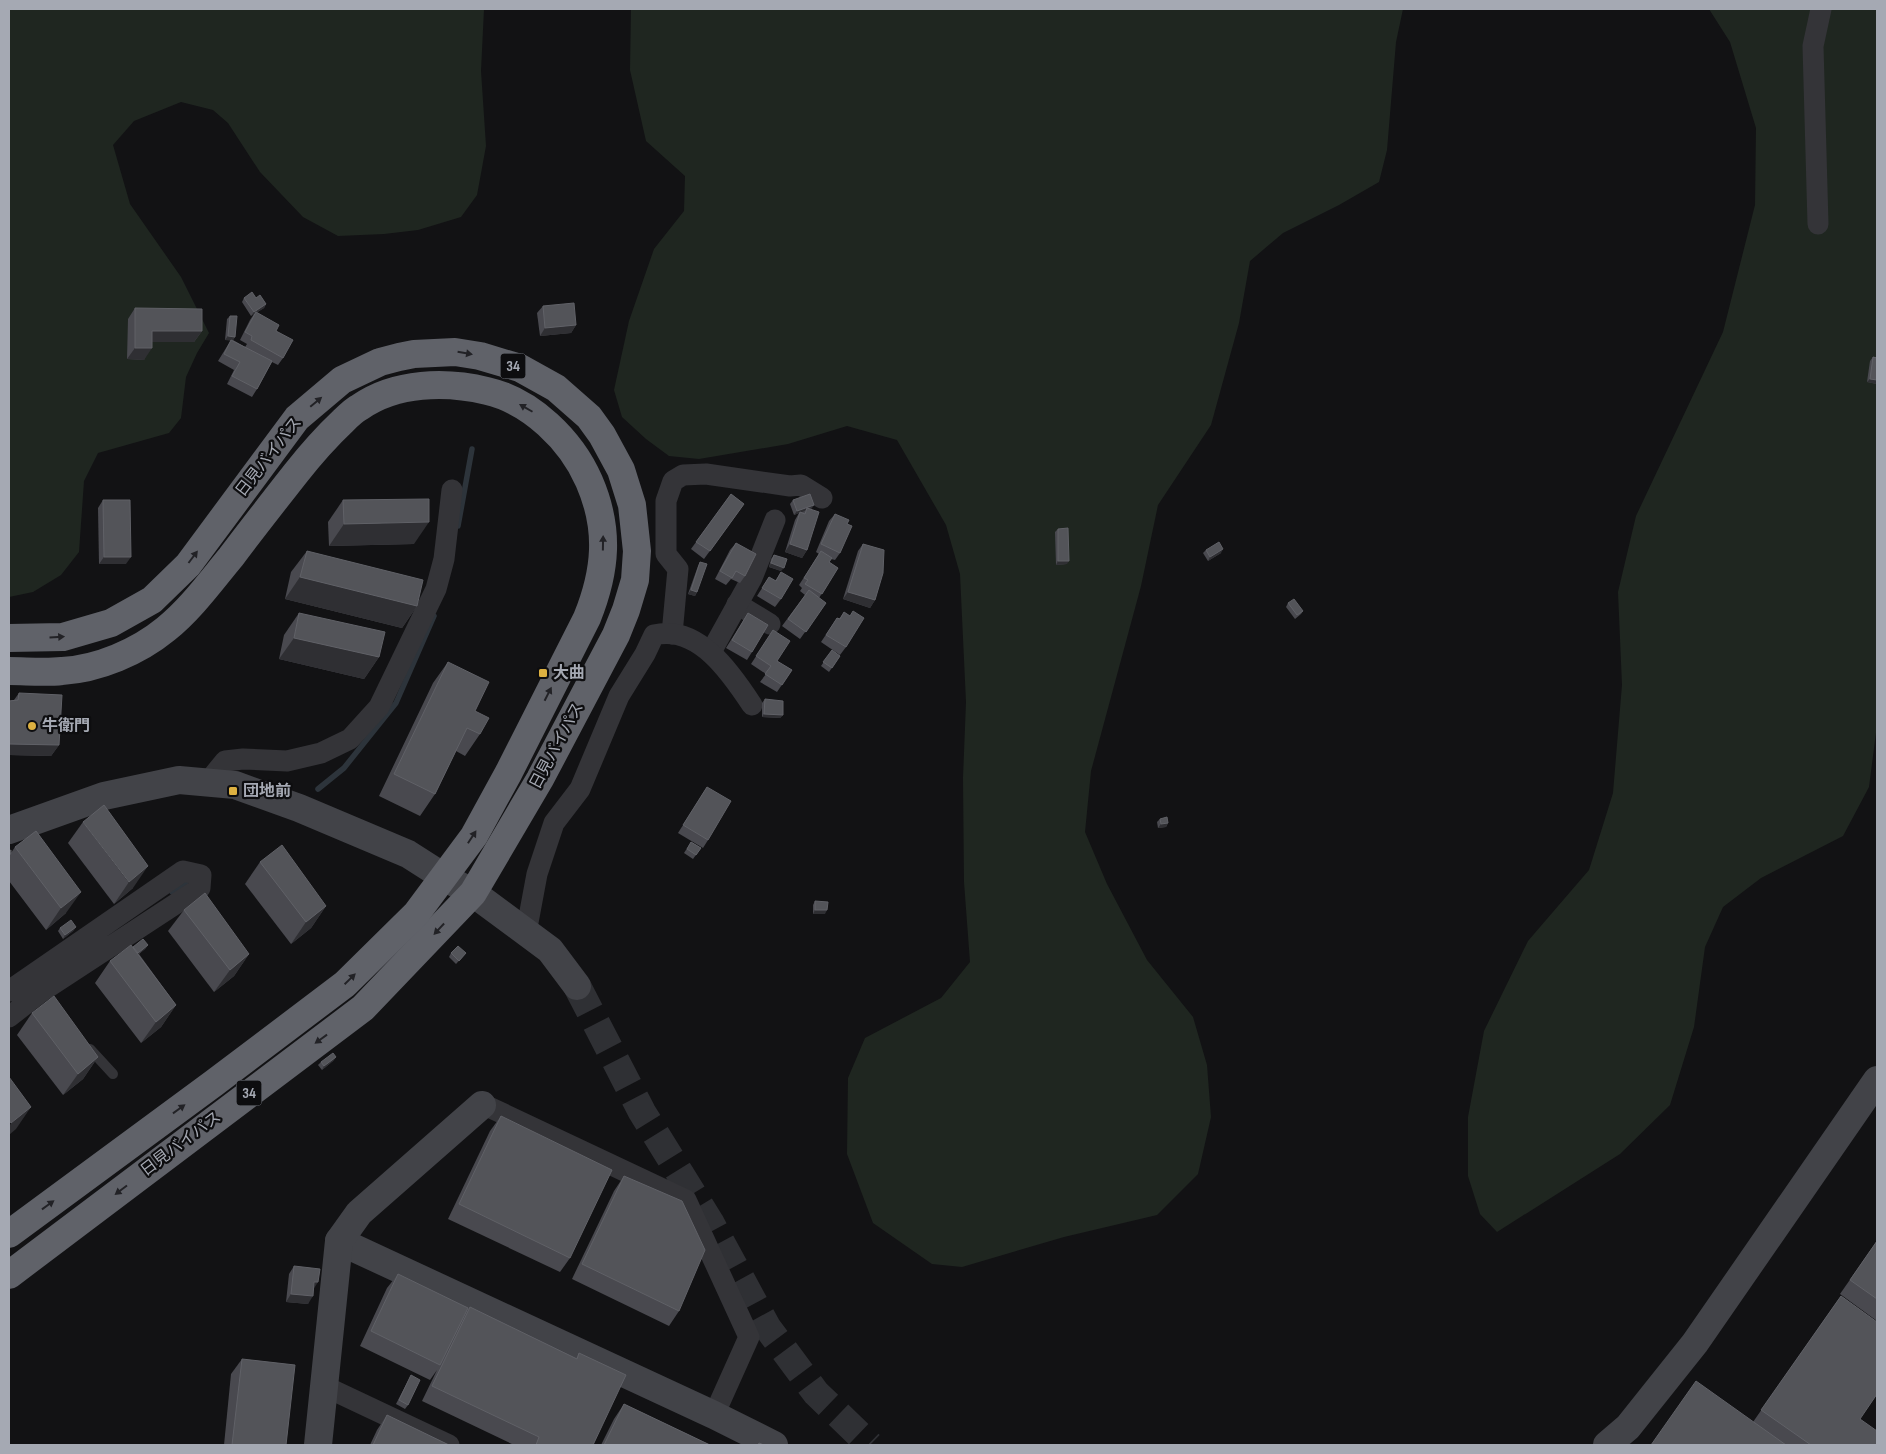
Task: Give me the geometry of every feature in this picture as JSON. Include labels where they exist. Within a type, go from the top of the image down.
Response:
[{"type":"highway","name":"日見バイパス","points":[[9,638],[63,637],[111,623],[152,600],[188,565],[297,418],[342,380],[380,362],[407,356],[455,352],[480,356],[520,368],[556,388],[589,418],[614,453],[628,487],[637,552],[635,580],[626,610],[616,635],[540,779],[473,893],[363,1008],[9,1275]]},
{"type":"highway","name":"日見バイパス","points":[[9,671],[62,672],[91,667],[144,645],[167,628],[206,589],[318,444],[359,407],[388,392],[443,384],[466,386],[501,394],[532,411],[573,452],[585,471],[598,502],[603,530],[603,555],[595,598],[587,618],[509,772],[474,836],[416,914],[345,984],[9,1234]]},
{"type":"street","points":[[1818,224],[1812,46],[1821,9]]},
{"type":"street","points":[[672,634],[678,569],[666,554],[666,501],[673,482],[683,475],[706,474],[790,486],[801,485],[822,498]]},
{"type":"street","points":[[208,782],[225,761],[244,758],[286,761],[321,753],[350,739],[379,707],[436,589],[444,559],[452,490]]},
{"type":"street","points":[[710,652],[752,578],[775,520]]},
{"type":"street","points":[[737,604],[770,624]]},
{"type":"street","points":[[526,933],[537,874],[554,823],[580,789],[619,696],[645,654],[654,635],[666,632],[688,638],[710,652],[736,680],[752,705]]},
{"type":"street","points":[[9,830],[104,796],[179,780],[235,784],[299,808],[408,854],[473,893],[550,950],[577,986]]},
{"type":"street","points":[[9,991],[38,987],[200,888],[201,875],[183,871],[38,987],[9,1017]]},
{"type":"street","points":[[1607,1445],[1628,1426],[1695,1343],[1877,1080]]},
{"type":"street","points":[[318,1445],[338,1242],[359,1213],[482,1105],[686,1200],[749,1337],[714,1414]]},
{"type":"street","points":[[338,1242],[714,1414],[774,1445]]},
{"type":"street","points":[[324,1386],[449,1445]]},
{"type":"lane","points":[[86,1045],[112,1074]]},
{"type":"shaded area","points":[[9,9],[484,9],[481,71],[486,146],[477,195],[461,217],[418,230],[338,236],[303,217],[260,172],[228,123],[213,110],[181,102],[134,121],[113,145],[130,204],[181,277],[209,333],[186,377],[181,418],[169,433],[98,453],[84,481],[79,552],[61,575],[33,592],[9,597]]},
{"type":"shaded area","points":[[631,9],[1403,9],[1396,42],[1387,150],[1379,182],[1339,205],[1283,233],[1250,261],[1239,323],[1211,425],[1158,505],[1141,586],[1091,771],[1085,832],[1107,884],[1147,960],[1193,1017],[1207,1065],[1211,1117],[1198,1174],[1157,1215],[1064,1237],[962,1267],[932,1264],[873,1223],[847,1154],[848,1078],[865,1038],[941,998],[970,962],[964,882],[963,778],[966,702],[960,574],[946,525],[897,440],[847,426],[788,444],[699,459],[669,456],[646,439],[622,417],[614,390],[629,321],[654,249],[684,211],[685,176],[646,141],[630,70]]},
{"type":"shaded area","points":[[1709,9],[1877,9],[1877,725],[1869,787],[1843,836],[1761,878],[1723,907],[1705,947],[1694,1027],[1670,1105],[1620,1154],[1497,1232],[1480,1214],[1468,1176],[1468,1117],[1484,1031],[1528,941],[1589,870],[1613,793],[1622,685],[1618,592],[1636,516],[1723,332],[1755,205],[1756,128],[1730,42]]},
{"type":"building","points":[[252,292],[256,298],[260,295],[266,304],[254,312],[244,298]]},
{"type":"building","points":[[574,303],[576,325],[545,328],[543,306]]},
{"type":"building","points":[[135,308],[202,309],[202,331],[152,331],[152,348],[135,348]]},
{"type":"building","points":[[256,312],[279,325],[276,331],[293,340],[283,358],[251,340],[252,336],[245,332]]},
{"type":"building","points":[[230,316],[237,316],[235,337],[228,336]]},
{"type":"building","points":[[231,340],[272,361],[257,389],[232,376],[240,362],[224,354]]},
{"type":"building","points":[[1873,357],[1877,358],[1877,380],[1870,379]]},
{"type":"building","points":[[731,494],[744,504],[710,551],[696,542]]},
{"type":"building","points":[[810,494],[814,505],[797,511],[793,500]]},
{"type":"building","points":[[429,499],[429,522],[344,524],[343,500]]},
{"type":"building","points":[[103,500],[130,500],[131,557],[104,557]]},
{"type":"building","points":[[807,508],[819,512],[807,550],[790,544],[800,512],[805,514]]},
{"type":"building","points":[[835,514],[849,520],[847,524],[852,526],[840,553],[821,544]]},
{"type":"building","points":[[1068,528],[1069,561],[1058,561],[1058,529]]},
{"type":"building","points":[[1219,542],[1223,549],[1210,557],[1206,550]]},
{"type":"building","points":[[736,543],[756,554],[745,576],[736,571],[732,578],[720,571]]},
{"type":"building","points":[[863,544],[884,550],[883,573],[875,600],[848,592]]},
{"type":"building","points":[[307,551],[423,580],[417,606],[300,577]]},
{"type":"building","points":[[821,551],[832,558],[829,562],[838,568],[822,594],[805,584],[808,580],[804,578]]},
{"type":"building","points":[[774,555],[787,559],[784,568],[771,563]]},
{"type":"building","points":[[700,562],[707,564],[697,592],[691,590]]},
{"type":"building","points":[[781,572],[793,579],[781,599],[762,588],[769,577],[776,581]]},
{"type":"building","points":[[809,590],[826,603],[806,632],[788,619]]},
{"type":"building","points":[[1294,599],[1303,611],[1297,615],[1288,603]]},
{"type":"building","points":[[853,611],[864,618],[846,647],[826,635],[837,618],[840,619],[844,612],[850,616]]},
{"type":"building","points":[[299,613],[385,632],[379,657],[294,638]]},
{"type":"building","points":[[748,613],[768,625],[752,652],[732,640]]},
{"type":"building","points":[[773,630],[790,641],[777,661],[792,670],[782,685],[765,674],[771,666],[756,656]]},
{"type":"building","points":[[832,650],[840,656],[832,668],[823,662]]},
{"type":"building","points":[[448,662],[489,682],[475,711],[489,718],[480,734],[467,728],[435,794],[394,774]]},
{"type":"building","points":[[19,693],[62,695],[59,745],[9,744],[9,701],[18,700]]},
{"type":"building","points":[[765,699],[783,701],[783,715],[764,714]]},
{"type":"building","points":[[707,787],[731,801],[708,840],[683,825]]},
{"type":"building","points":[[104,805],[148,866],[129,882],[83,822]]},
{"type":"building","points":[[1167,817],[1168,823],[1161,824],[1160,819]]},
{"type":"building","points":[[36,831],[81,892],[61,908],[15,847]]},
{"type":"building","points":[[691,842],[701,848],[696,855],[687,849]]},
{"type":"building","points":[[282,845],[326,906],[306,922],[260,862]]},
{"type":"building","points":[[205,893],[249,954],[230,970],[184,910]]},
{"type":"building","points":[[815,901],[828,902],[827,910],[815,910]]},
{"type":"building","points":[[71,920],[76,927],[65,935],[60,928]]},
{"type":"building","points":[[143,939],[148,945],[138,953],[133,947]]},
{"type":"building","points":[[131,945],[176,1005],[156,1022],[110,961]]},
{"type":"building","points":[[458,946],[466,953],[459,961],[451,953]]},
{"type":"building","points":[[54,996],[98,1057],[78,1074],[32,1013]]},
{"type":"building","points":[[333,1053],[336,1057],[324,1066],[321,1062]]},
{"type":"building","points":[[9,1077],[31,1107],[11,1123],[9,1120]]},
{"type":"building","points":[[501,1116],[612,1170],[570,1258],[459,1204]]},
{"type":"building","points":[[624,1176],[682,1201],[705,1250],[679,1311],[582,1264]]},
{"type":"building","points":[[1877,1241],[1877,1299],[1850,1280]]},
{"type":"building","points":[[294,1266],[320,1269],[318,1282],[314,1282],[313,1296],[291,1294]]},
{"type":"building","points":[[398,1274],[468,1308],[440,1365],[371,1331]]},
{"type":"building","points":[[1841,1296],[1877,1322],[1877,1394],[1860,1419],[1877,1431],[1876,1445],[1811,1445],[1761,1410]]},
{"type":"building","points":[[470,1307],[577,1359],[579,1353],[626,1375],[593,1445],[536,1445],[539,1437],[432,1386]]},
{"type":"building","points":[[242,1359],[295,1365],[286,1445],[232,1445]]},
{"type":"building","points":[[411,1375],[420,1380],[408,1405],[399,1400]]},
{"type":"building","points":[[1696,1381],[1786,1445],[1651,1445]]},
{"type":"building","points":[[624,1404],[710,1445],[604,1445]]},
{"type":"building","points":[[387,1415],[449,1445],[373,1445]]},
{"type":"waterway","points":[[458,526],[472,449]]},
{"type":"waterway","points":[[318,789],[344,768],[396,703],[434,616]]},
{"type":"waterway","points":[[172,892],[186,882]]},
{"type":"tunnel","points":[[577,986],[642,1112],[710,1222],[767,1327],[816,1393],[870,1445]]},
{"type":"place","name":"大曲","points":[[543,673]]},
{"type":"place","name":"牛衛門","points":[[32,726]]},
{"type":"place","name":"団地前","points":[[233,791]]}]
